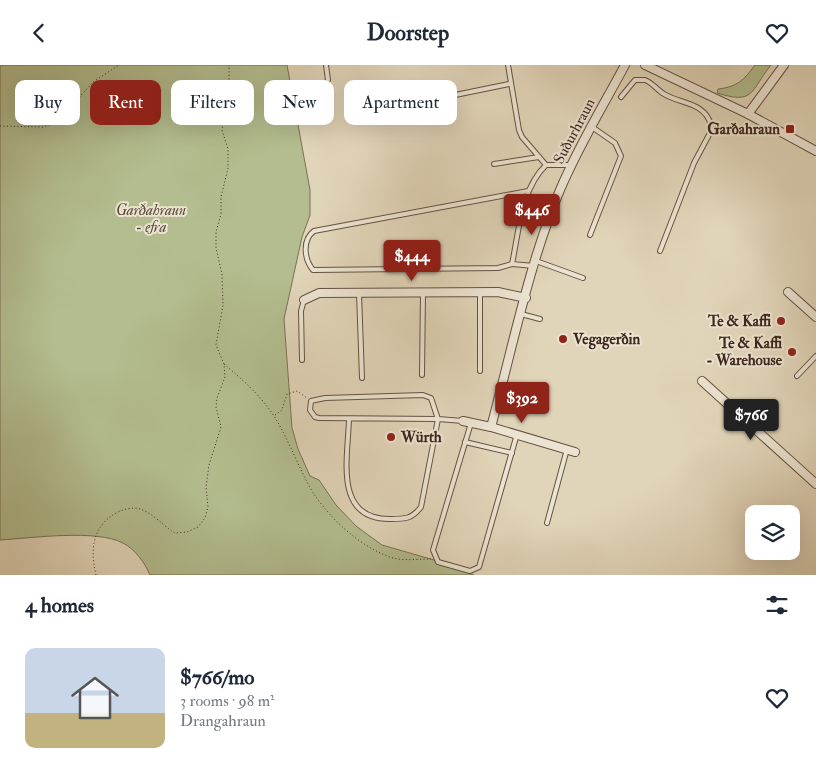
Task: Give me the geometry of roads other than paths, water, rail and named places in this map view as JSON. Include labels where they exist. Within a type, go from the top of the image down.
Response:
[{"type":"street","name":"Suðurhraun","points":[[491,427],[535,263],[553,208],[571,165],[625,65]]},
{"type":"street","points":[[645,65],[748,114],[816,151]]},
{"type":"street","points":[[748,114],[784,65]]},
{"type":"street","points":[[304,300],[319,293],[498,292],[526,298]]},
{"type":"street","points":[[788,292],[816,317]]},
{"type":"street","points":[[702,381],[816,484]]},
{"type":"street","points":[[467,422],[491,427],[575,452]]},
{"type":"lane","points":[[326,65],[328,80]]},
{"type":"lane","name":"Suðurhraun","points":[[508,65],[509,84],[519,130],[522,137],[546,165]]},
{"type":"lane","points":[[621,97],[631,83],[640,79],[645,80],[663,93],[693,104],[710,120],[710,133],[694,163],[660,251]]},
{"type":"lane","points":[[457,95],[509,84]]},
{"type":"lane","points":[[590,235],[621,156],[615,143],[592,127]]},
{"type":"lane","points":[[494,164],[539,157]]},
{"type":"lane","points":[[512,263],[528,191],[535,175],[546,165],[571,165]]},
{"type":"lane","points":[[528,191],[314,231],[308,235],[306,244],[308,264],[313,270],[498,269],[512,263],[535,263],[583,278]]},
{"type":"lane","points":[[480,292],[480,371]]},
{"type":"lane","points":[[359,293],[362,378]]},
{"type":"lane","points":[[422,375],[423,293]]},
{"type":"lane","points":[[302,359],[301,311],[304,300]]},
{"type":"lane","points":[[521,314],[540,319]]},
{"type":"lane","points":[[797,376],[816,356]]},
{"type":"lane","points":[[349,419],[348,490],[359,510],[379,519],[408,519],[415,515],[420,507],[438,419],[431,398],[423,395],[325,398],[311,401],[310,410],[315,417],[438,419],[467,422],[465,442],[432,551],[438,562],[470,571],[477,569],[517,435]]},
{"type":"lane","points":[[498,402],[526,409]]},
{"type":"lane","points":[[465,442],[512,453]]},
{"type":"lane","points":[[547,523],[567,449]]},
{"type":"place","name":"Garðahraun","points":[[790,129]]},
{"type":"place","name":"Te & Kaffi","points":[[781,321]]},
{"type":"place","name":"Vegagerðin","points":[[563,339]]},
{"type":"place","name":"Te & Kaffi - Warehouse","points":[[792,352]]},
{"type":"place","name":"Würth","points":[[391,437]]},
{"type":"park label","name":"Garðahraun - efra","points":[[151,218]]}]
